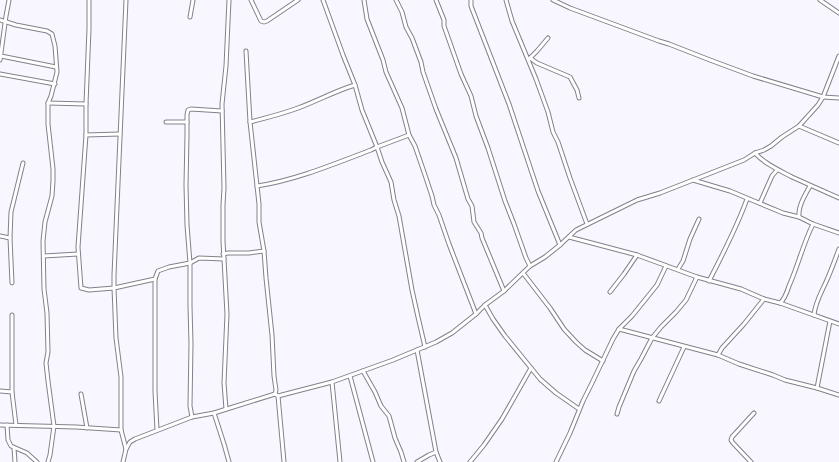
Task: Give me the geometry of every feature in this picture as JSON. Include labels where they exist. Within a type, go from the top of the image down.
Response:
[{"type":"street","points":[[0,60],[9,0]]},
{"type":"street","points":[[89,0],[86,135],[78,254],[81,288],[89,290],[114,288],[155,279]]},
{"type":"street","points":[[126,0],[114,275],[116,338],[121,377],[121,430],[126,449]]},
{"type":"street","points":[[190,17],[193,0]]},
{"type":"street","points":[[226,409],[224,383],[227,314],[223,254],[224,188],[222,104],[227,60],[229,0]]},
{"type":"street","points":[[252,0],[259,18],[264,22],[298,0]]},
{"type":"street","points":[[323,0],[355,85],[362,110],[377,146],[380,158],[391,182],[394,200],[399,216],[416,311],[425,347]]},
{"type":"street","points":[[364,0],[367,19],[383,60],[386,72],[402,108],[409,135],[415,146],[434,205],[476,314]]},
{"type":"street","points":[[396,0],[402,12],[406,27],[412,38],[436,109],[456,158],[468,199],[472,206],[474,222],[481,233],[504,291]]},
{"type":"street","points":[[436,0],[461,74],[471,96],[476,116],[505,202],[530,266]]},
{"type":"street","points":[[471,0],[471,6],[509,104],[538,191],[560,245]]},
{"type":"street","points":[[506,0],[512,21],[529,59],[548,112],[553,132],[558,142],[587,224]]},
{"type":"street","points":[[553,0],[570,8],[753,76],[823,97],[839,98]]},
{"type":"street","points":[[820,0],[839,13]]},
{"type":"street","points":[[0,20],[16,25],[47,31],[52,34],[55,46],[57,72],[55,84],[48,103],[48,124],[53,181],[52,196],[45,222],[44,241],[44,289],[47,313],[48,352],[46,363],[54,426],[48,462]]},
{"type":"street","points":[[529,59],[548,38]]},
{"type":"street","points":[[246,50],[250,122],[259,204],[259,222],[264,251],[274,347],[274,376],[284,462]]},
{"type":"street","points":[[0,56],[56,67]]},
{"type":"street","points":[[122,462],[130,442],[157,430],[192,417],[214,413],[277,395],[332,382],[425,347],[452,333],[504,291],[530,266],[545,257],[576,230],[637,200],[660,194],[744,160],[771,146],[799,126],[818,105],[823,97],[839,56]]},
{"type":"street","points":[[529,59],[570,77],[577,90],[579,98]]},
{"type":"street","points":[[0,74],[55,84]]},
{"type":"street","points":[[250,122],[290,111],[355,85]]},
{"type":"street","points":[[48,103],[86,104]]},
{"type":"street","points":[[192,417],[190,406],[190,263],[186,217],[187,115],[189,109],[222,111]]},
{"type":"street","points":[[166,122],[187,122]]},
{"type":"street","points":[[799,126],[839,143]]},
{"type":"street","points":[[86,135],[120,134]]},
{"type":"street","points":[[257,186],[277,183],[293,178],[409,135]]},
{"type":"street","points":[[755,153],[777,170],[839,198]]},
{"type":"street","points":[[12,283],[10,238],[11,212],[23,163]]},
{"type":"street","points":[[760,203],[772,176],[777,170]]},
{"type":"street","points":[[693,180],[730,191],[783,213],[799,216],[813,224],[839,233]]},
{"type":"street","points":[[799,216],[798,212],[800,206],[810,186]]},
{"type":"street","points":[[709,280],[733,233],[747,199]]},
{"type":"street","points":[[678,269],[699,219]]},
{"type":"street","points":[[780,303],[784,300],[808,232],[813,224]]},
{"type":"street","points":[[0,236],[10,238]]},
{"type":"street","points":[[569,237],[637,255],[697,277],[741,289],[764,299],[780,303],[839,324]]},
{"type":"street","points":[[814,315],[814,307],[821,290],[826,283],[839,249]]},
{"type":"street","points":[[223,254],[264,251]]},
{"type":"street","points":[[44,256],[78,254]]},
{"type":"street","points":[[610,292],[637,255]]},
{"type":"street","points":[[157,430],[155,391],[155,279],[158,271],[169,267],[190,263],[199,258],[224,259]]},
{"type":"street","points":[[556,462],[570,433],[579,409],[618,329],[632,316],[657,285],[666,266]]},
{"type":"street","points":[[523,273],[576,342],[585,350],[603,361]]},
{"type":"street","points":[[618,414],[619,407],[634,371],[652,338],[686,300],[697,277]]},
{"type":"street","points":[[718,355],[722,348],[764,299]]},
{"type":"street","points":[[485,305],[505,336],[548,387],[579,409]]},
{"type":"street","points":[[12,315],[12,392],[16,425]]},
{"type":"street","points":[[817,388],[830,321]]},
{"type":"street","points":[[618,329],[718,355],[785,380],[839,395]]},
{"type":"street","points":[[659,401],[684,346]]},
{"type":"street","points":[[417,350],[436,452],[440,462]]},
{"type":"street","points":[[470,462],[502,419],[531,368]]},
{"type":"street","points":[[363,371],[389,416],[404,462]]},
{"type":"street","points":[[350,376],[373,462]]},
{"type":"street","points":[[332,382],[340,462]]},
{"type":"street","points":[[0,391],[12,392]]},
{"type":"street","points":[[81,394],[87,428]]},
{"type":"street","points":[[214,413],[229,462]]},
{"type":"street","points":[[749,461],[731,440],[754,413]]},
{"type":"street","points":[[0,425],[54,426],[121,430]]},
{"type":"street","points":[[7,425],[9,444],[38,462]]},
{"type":"street","points":[[14,448],[16,462]]},
{"type":"street","points":[[417,462],[436,452]]}]
